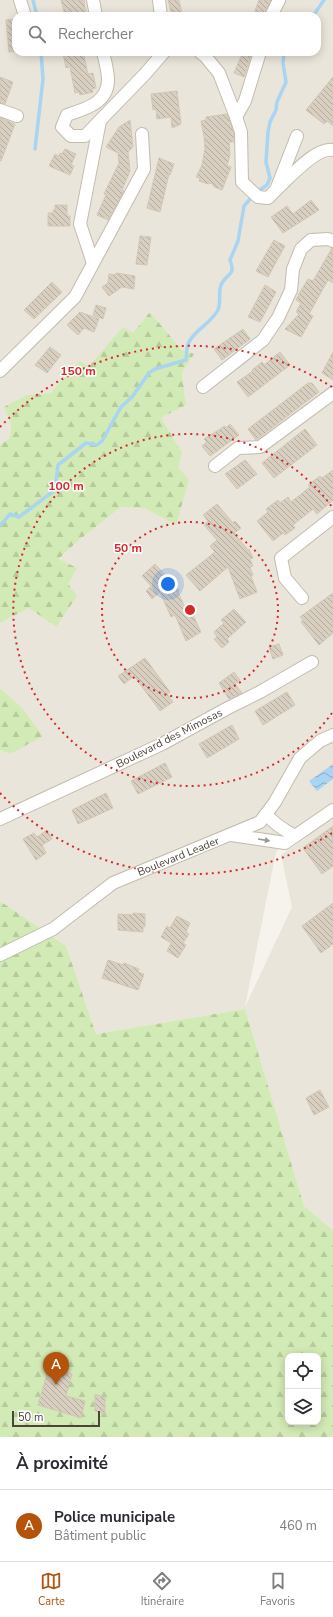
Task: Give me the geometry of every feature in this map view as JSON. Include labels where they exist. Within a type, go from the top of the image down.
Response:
[{"type":"street","points":[[20,0],[24,12]]},
{"type":"street","points":[[94,0],[96,12]]},
{"type":"street","points":[[159,0],[160,12]]},
{"type":"street","points":[[274,12],[278,0]]},
{"type":"street","points":[[104,56],[108,80],[103,98],[88,108],[67,115],[62,127],[70,136],[84,136],[100,121],[160,56]]},
{"type":"street","points":[[205,56],[220,73],[236,116],[240,132],[242,182],[258,197],[268,198],[318,153],[331,146]]},
{"type":"street","points":[[236,116],[245,101],[259,56]]},
{"type":"street","points":[[0,110],[17,116]]},
{"type":"street","points":[[93,263],[80,224],[100,121]]},
{"type":"street","points":[[0,371],[75,297],[144,170],[142,134]]},
{"type":"street","points":[[276,190],[297,136]]},
{"type":"street","points":[[203,387],[263,340],[278,318],[292,290],[293,269],[301,249],[311,240],[328,239],[333,241]]},
{"type":"street","points":[[215,466],[238,448],[260,447],[333,392]]},
{"type":"street","points":[[302,598],[285,578],[282,558],[333,517]]},
{"type":"street","name":"Boulevard des Mimosas","points":[[0,818],[162,744],[260,692],[312,662]]},
{"type":"street","name":"Boulevard Leader","points":[[0,955],[53,929],[113,883],[260,822],[276,802],[300,758],[320,741],[333,735]]},
{"type":"street","points":[[231,834],[285,844],[333,810]]},
{"type":"street","points":[[266,814],[284,830],[295,836]]},
{"type":"shaded area","points":[[0,0],[333,0],[333,1230],[304,1206],[245,1009],[96,1034],[66,946],[0,901],[0,750],[10,754],[5,693],[0,688],[0,623],[29,608],[56,627],[68,584],[59,560],[78,541],[121,507],[144,508],[176,525],[177,467],[182,452],[161,418],[186,405],[182,373],[193,354],[181,349],[150,312],[133,334],[123,328],[89,366],[80,361],[50,393],[27,395],[11,423],[10,438],[0,445]],"holes":[[[302,828],[307,837],[281,855],[292,907],[245,1007],[276,852]]]},
{"type":"green space","points":[[150,312],[181,349],[194,354],[182,373],[186,405],[161,418],[182,452],[178,467],[189,480],[176,525],[144,508],[121,507],[78,541],[59,559],[77,568],[68,584],[77,596],[56,627],[29,608],[0,623],[0,445],[10,438],[11,423],[4,407],[27,395],[50,393],[80,361],[89,366],[123,327],[133,333]]},
{"type":"green space","points":[[0,688],[22,708],[43,736],[10,754],[0,750]]},
{"type":"green space","points":[[0,901],[66,946],[96,1034],[245,1009],[304,1206],[333,1230],[333,1437],[0,1437]]},
{"type":"water","points":[[333,764],[333,779],[317,791],[309,781]]},
{"type":"building","points":[[61,0],[84,0],[86,12],[64,12]]},
{"type":"building","points":[[168,0],[179,0],[182,12],[171,12]]},
{"type":"building","points":[[259,0],[271,0],[265,12],[254,12]]},
{"type":"building","points":[[12,19],[12,52],[9,52],[6,20]]},
{"type":"building","points":[[64,56],[84,56],[88,74],[93,73],[96,88],[92,89],[93,92],[80,95],[79,92],[75,93],[70,67],[66,68]]},
{"type":"building","points":[[241,56],[251,56],[244,77],[234,73]]},
{"type":"building","points":[[0,77],[13,82],[5,104],[0,103]]},
{"type":"building","points":[[333,77],[333,126],[327,121],[324,124],[306,110]]},
{"type":"building","points":[[177,91],[181,124],[172,128],[171,117],[157,119],[156,109],[153,110],[151,94]]},
{"type":"building","points":[[227,114],[234,133],[234,142],[229,142],[230,155],[227,166],[231,167],[222,190],[214,187],[212,183],[208,184],[199,181],[200,178],[196,177],[202,165],[205,149],[201,121],[206,120],[206,117]]},
{"type":"building","points":[[0,118],[15,124],[1,161],[0,161]]},
{"type":"building","points":[[130,120],[133,147],[128,152],[130,171],[122,190],[124,191],[108,220],[97,215],[106,195],[104,194],[119,163],[118,153],[106,147],[119,127]]},
{"type":"building","points":[[65,149],[76,154],[71,165],[74,166],[70,175],[49,166],[55,154],[59,156]]},
{"type":"building","points":[[159,158],[174,164],[170,175],[169,174],[160,212],[147,208]]},
{"type":"building","points":[[311,200],[319,210],[283,233],[271,217],[287,206],[293,214]]},
{"type":"building","points":[[55,205],[67,205],[67,216],[70,216],[70,226],[48,226],[48,213],[53,213],[53,210],[55,210]]},
{"type":"building","points":[[140,236],[151,237],[147,265],[136,264]]},
{"type":"building","points":[[274,240],[285,246],[268,277],[256,271]]},
{"type":"building","points":[[332,248],[333,283],[328,280],[309,314],[313,316],[301,337],[285,329],[299,314],[296,312],[301,303],[296,300],[300,292],[308,279],[313,281]]},
{"type":"building","points":[[116,273],[135,276],[134,289],[122,287],[109,296],[102,287],[108,283],[109,274],[115,275]]},
{"type":"building","points":[[52,282],[62,292],[34,319],[24,310]]},
{"type":"building","points":[[265,285],[276,292],[260,322],[248,317]]},
{"type":"building","points":[[96,305],[106,308],[103,319],[93,315]]},
{"type":"building","points":[[80,312],[99,319],[94,332],[84,328],[78,335],[67,325]]},
{"type":"building","points":[[243,329],[250,339],[222,360],[214,349]]},
{"type":"building","points":[[50,347],[61,355],[47,373],[35,365]]},
{"type":"building","points":[[280,352],[290,365],[248,397],[237,382],[253,371],[252,370],[262,362],[264,365]]},
{"type":"building","points":[[333,352],[333,380],[322,373]]},
{"type":"building","points":[[308,383],[312,383],[319,392],[256,440],[248,429]]},
{"type":"building","points":[[230,424],[239,435],[210,456],[202,446],[207,442],[204,439],[225,426],[226,428]]},
{"type":"building","points":[[305,429],[317,445],[274,478],[262,463]]},
{"type":"building","points":[[245,460],[257,474],[237,489],[225,474]]},
{"type":"building","points":[[333,470],[333,500],[317,514],[313,509],[293,525],[295,528],[285,535],[283,533],[273,541],[257,521],[268,512],[266,509],[278,500],[280,503],[288,497],[291,502],[310,487],[308,485],[320,476],[322,478]]},
{"type":"building","points":[[217,504],[233,523],[235,521],[241,528],[234,533],[248,550],[249,549],[253,558],[250,559],[253,566],[250,567],[253,575],[251,576],[257,592],[240,599],[228,567],[200,591],[186,575],[215,552],[210,546],[217,540],[204,525],[208,521],[203,515]]},
{"type":"building","points":[[155,564],[179,590],[178,592],[186,610],[190,609],[201,632],[186,641],[175,615],[171,617],[160,592],[152,599],[146,591],[151,586],[142,576]]},
{"type":"building","points":[[333,593],[333,633],[319,645],[301,622],[303,620],[300,617]]},
{"type":"building","points":[[234,609],[246,622],[227,639],[229,642],[222,648],[214,639],[217,637],[214,632],[224,623],[221,620]]},
{"type":"building","points":[[279,644],[283,655],[273,659],[269,647]]},
{"type":"building","points":[[145,658],[170,692],[167,694],[173,702],[160,711],[134,676],[124,684],[118,676]]},
{"type":"building","points":[[234,672],[240,680],[235,684],[242,693],[229,699],[219,683]]},
{"type":"building","points":[[287,692],[295,705],[263,725],[255,711]]},
{"type":"building","points":[[232,725],[239,739],[207,758],[199,744]]},
{"type":"building","points":[[165,763],[172,777],[138,794],[131,781]]},
{"type":"building","points":[[106,793],[113,808],[78,824],[72,810]]},
{"type":"building","points":[[333,826],[333,866],[322,874],[303,848]]},
{"type":"building","points":[[47,830],[52,839],[42,845],[46,853],[36,860],[23,839],[34,833],[37,837]]},
{"type":"building","points":[[333,903],[333,944],[321,953],[302,926]]},
{"type":"building","points":[[133,913],[145,914],[145,927],[143,926],[143,932],[118,930],[118,914],[133,915]]},
{"type":"building","points":[[177,916],[190,923],[186,932],[189,934],[183,943],[186,945],[178,958],[167,951],[171,943],[161,937],[167,926],[170,928]]},
{"type":"building","points":[[108,960],[123,965],[124,963],[139,969],[138,972],[144,974],[138,990],[102,978]]},
{"type":"building","points":[[320,1090],[329,1107],[314,1115],[306,1098]]},
{"type":"building","points":[[49,1367],[72,1374],[66,1396],[85,1401],[81,1418],[38,1405]]},
{"type":"building","points":[[95,1394],[105,1398],[105,1414],[95,1411]]},
{"type":"waterway","points":[[33,0],[36,12]]},
{"type":"waterway","points":[[316,12],[324,0]]},
{"type":"waterway","points":[[35,149],[43,79],[41,56]]},
{"type":"waterway","points":[[260,190],[267,185],[270,178],[266,162],[268,132],[270,122],[276,110],[277,102],[286,82],[283,63],[284,56]]},
{"type":"waterway","points":[[0,526],[10,514],[19,517],[55,490],[58,465],[86,443],[97,445],[102,441],[121,407],[132,397],[149,373],[155,369],[186,360],[187,346],[189,342],[218,310],[221,286],[232,271],[230,260],[238,241],[244,206],[251,198]]},
{"type":"place","name":"Police municipale","points":[[56,1385]]}]
